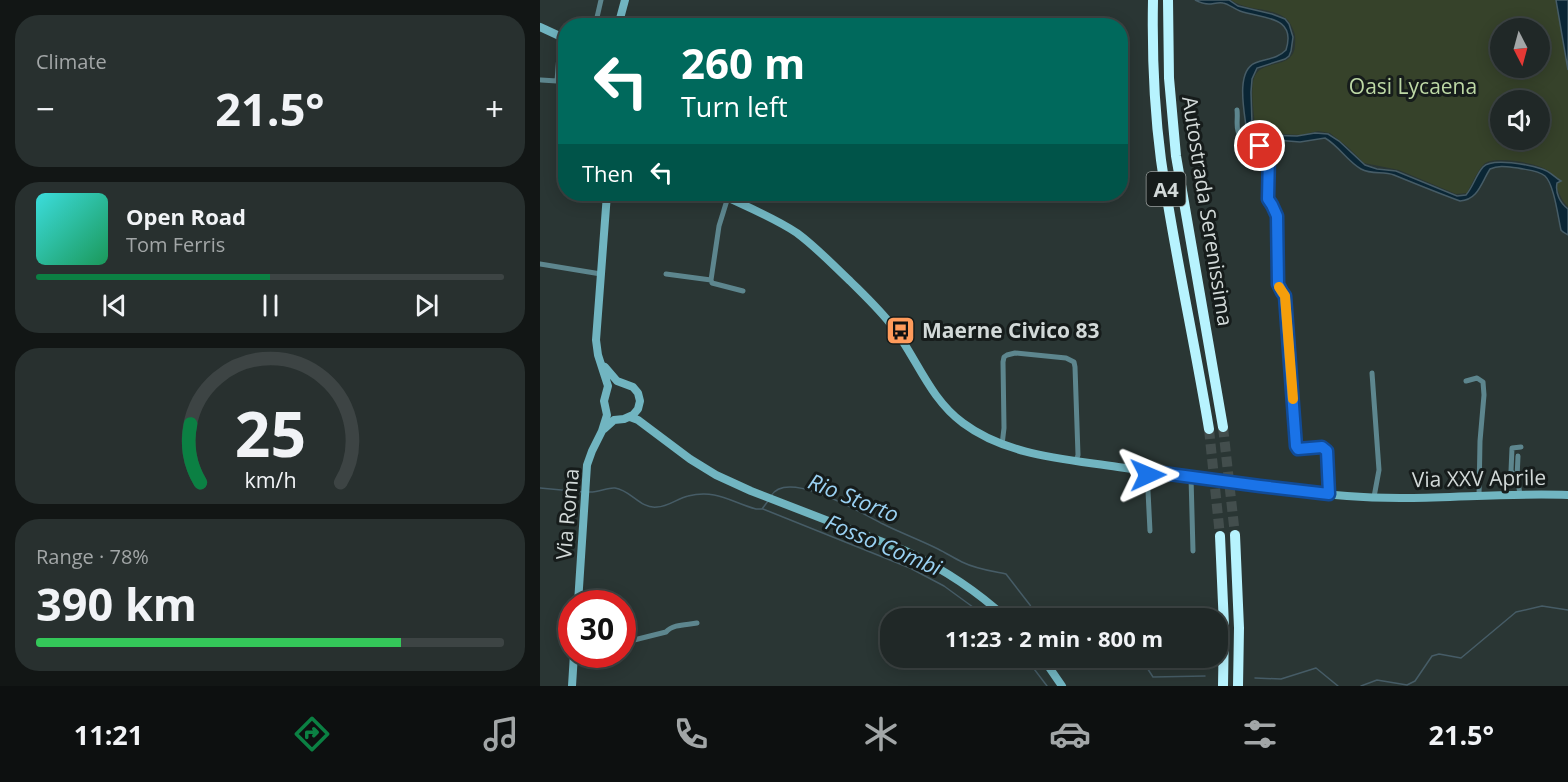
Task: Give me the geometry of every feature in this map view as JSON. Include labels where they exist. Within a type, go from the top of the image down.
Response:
[{"type":"highway","name":"Autostrada Serenissima","points":[[1153,0],[1154,80],[1161,158],[1209,429]]},
{"type":"highway","name":"Autostrada Serenissima","points":[[1168,0],[1169,78],[1176,156],[1223,427]]},
{"type":"highway","points":[[1235,535],[1239,628],[1238,686]]},
{"type":"highway","points":[[1220,536],[1224,626],[1223,686]]},
{"type":"main road","points":[[620,18],[625,0]]},
{"type":"main road","points":[[540,27],[558,35]]},
{"type":"main road","points":[[606,201],[596,340],[606,379],[607,391],[604,401],[607,411],[619,419]]},
{"type":"main road","name":"Via XXV Aprile","points":[[735,201],[796,233],[825,257],[880,311],[907,348],[932,391],[953,416],[1002,445],[1039,455],[1076,461],[1329,494],[1374,497],[1568,495]]},
{"type":"main road","points":[[601,362],[612,377],[636,390],[640,397],[644,417],[656,432]]},
{"type":"main road","points":[[607,391],[614,385],[622,383]]},
{"type":"main road","points":[[602,432],[614,420],[630,417],[640,406]]},
{"type":"main road","name":"Via Roma","points":[[579,590],[587,465],[602,432],[607,411]]},
{"type":"main road","points":[[630,417],[656,432],[673,447],[716,475],[928,562],[971,588],[994,608]]},
{"type":"main road","points":[[572,686],[573,668]]},
{"type":"main road","points":[[1050,668],[1062,686]]},
{"type":"street","points":[[597,18],[601,0]]},
{"type":"street","points":[[541,80],[557,81],[558,68]]},
{"type":"street","points":[[1238,110],[1240,137],[1260,146],[1269,154],[1268,199],[1277,216],[1278,284],[1285,296],[1296,446],[1298,449],[1322,447],[1327,451],[1329,494]]},
{"type":"street","points":[[711,280],[723,201]]},
{"type":"street","points":[[540,264],[601,274]]},
{"type":"street","points":[[666,274],[711,280],[712,283],[743,291]]},
{"type":"street","points":[[1002,445],[1004,437],[1004,357],[1015,353],[1066,358],[1074,362],[1075,367],[1078,455],[1076,461]]},
{"type":"street","points":[[1372,373],[1379,470],[1374,497]]},
{"type":"street","points":[[1466,381],[1477,378],[1483,382],[1479,496]]},
{"type":"street","points":[[1517,478],[1511,471],[1512,448],[1521,447]]},
{"type":"street","points":[[1518,456],[1517,478],[1520,495]]},
{"type":"street","points":[[1147,471],[1150,531]]},
{"type":"street","points":[[1191,477],[1193,551]]},
{"type":"street","points":[[636,640],[666,632],[669,628],[697,623]]},
{"type":"green space","name":"Oasi Lycaena","points":[[1231,0],[1568,0],[1568,207],[1551,173],[1529,163],[1507,160],[1489,161],[1479,170],[1467,193],[1456,194],[1399,170],[1364,163],[1330,133],[1318,131],[1301,135],[1263,133],[1258,130],[1255,125],[1253,106],[1254,79],[1256,74],[1265,67],[1289,58],[1295,46],[1295,36],[1290,23],[1284,17]]},
{"type":"water","points":[[1195,0],[1229,0],[1238,6],[1285,19],[1289,24],[1293,37],[1289,56],[1257,68],[1252,79],[1252,124],[1261,134],[1297,136],[1315,133],[1328,134],[1365,165],[1396,171],[1457,196],[1466,195],[1483,167],[1488,164],[1502,162],[1542,169],[1561,181],[1557,183],[1557,194],[1568,209],[1568,235],[1561,230],[1548,180],[1535,171],[1504,167],[1490,169],[1475,194],[1471,198],[1460,201],[1394,175],[1361,169],[1325,138],[1300,142],[1263,139],[1249,134],[1243,101],[1245,74],[1255,63],[1275,57],[1286,50],[1287,30],[1275,20],[1240,11],[1225,4],[1207,4]]},
{"type":"water","points":[[1556,0],[1568,0],[1568,70]]},
{"type":"waterway","name":"Rio Storto","points":[[771,496],[780,489],[792,487],[808,490],[843,503],[967,564],[1006,574],[1032,608]]},
{"type":"waterway","name":"Rio Storto","points":[[540,488],[583,492]]},
{"type":"waterway","name":"Rio Storto","points":[[588,492],[609,488],[621,489],[651,507],[665,506],[684,497],[698,494],[723,497],[756,509],[762,509],[768,501]]},
{"type":"waterway","name":"Fosso Combi","points":[[763,509],[910,568],[944,586],[974,608]]},
{"type":"waterway","name":"Rio Storto","points":[[1361,686],[1377,680],[1407,685],[1415,681],[1432,656],[1439,654],[1461,658],[1516,612],[1542,606],[1568,610]]},
{"type":"waterway","name":"Fosso Combi","points":[[1033,668],[1047,686]]},
{"type":"waterway","name":"Rio Storto","points":[[1147,668],[1153,677],[1205,676]]},
{"type":"waterway","name":"Rio Storto","points":[[1255,678],[1281,679],[1316,668],[1338,686]]},
{"type":"tunnel","points":[[1223,427],[1235,535]]},
{"type":"tunnel","points":[[1209,429],[1220,536]]},
{"type":"slow traffic","points":[[1279,287],[1285,296],[1293,399]]},
{"type":"place","name":"Maerne Civico 83","points":[[901,330]]},
{"type":"route","points":[[1148,475],[1147,471],[1329,494],[1327,451],[1322,447],[1298,449],[1296,446],[1285,296],[1278,284],[1277,274],[1277,216],[1268,199],[1269,154],[1260,146]]}]
